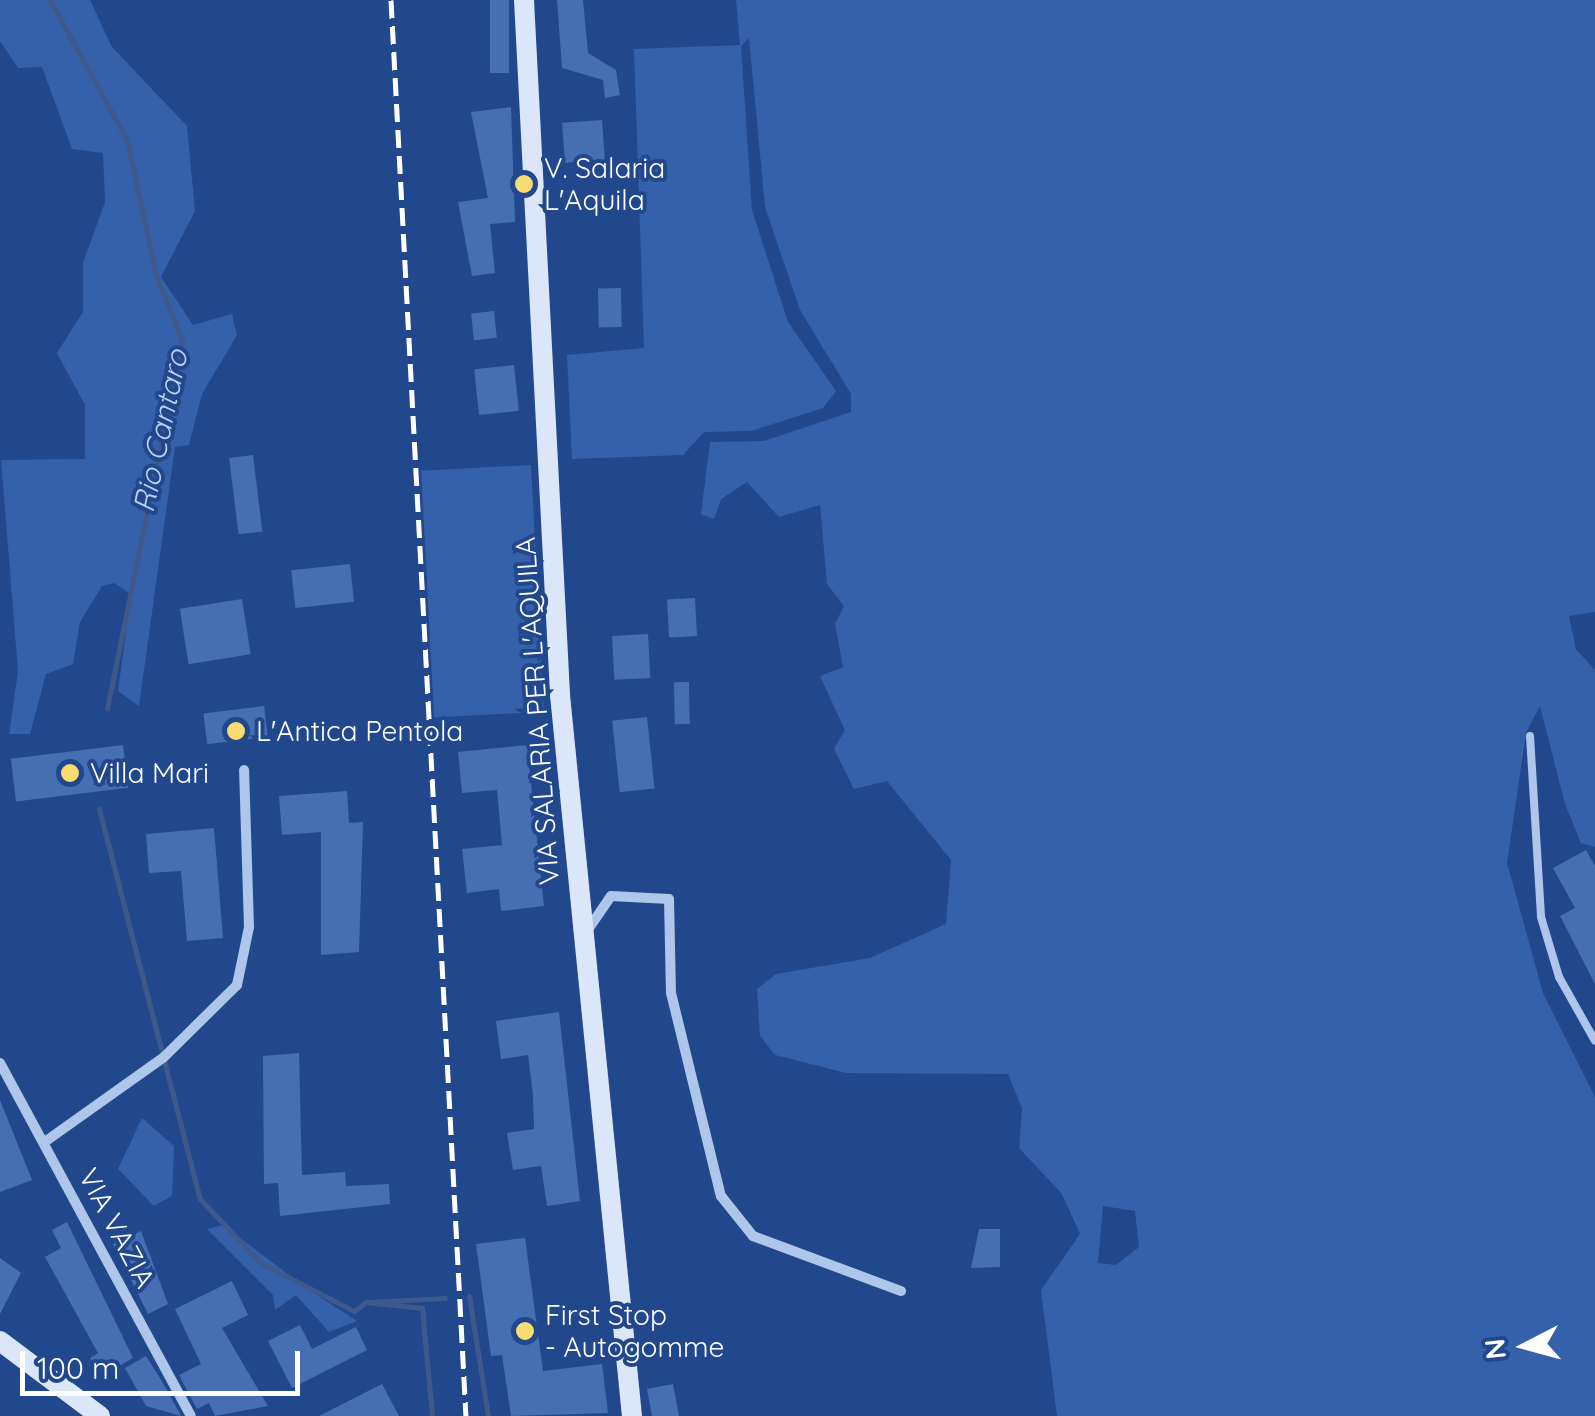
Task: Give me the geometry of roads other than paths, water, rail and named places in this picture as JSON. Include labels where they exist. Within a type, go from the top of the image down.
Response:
[{"type":"main road","name":"VIA SALARIA PER L'AQUILA","points":[[524,0],[582,936],[632,1416]]},
{"type":"main road","points":[[0,1341],[100,1416]]},
{"type":"street","points":[[46,1141],[163,1058],[227,999],[246,958],[244,770]]},
{"type":"street","points":[[582,936],[602,900],[669,899],[671,993],[721,1196],[753,1236],[901,1292]]},
{"type":"street","name":"VIA VAZIA","points":[[0,1062],[191,1416]]},
{"type":"lane","points":[[1530,736],[1542,917],[1559,977],[1595,1041]]},
{"type":"waterway","name":"Rio Cantaro","points":[[50,0],[127,140],[156,275],[182,340],[107,708]]},
{"type":"waterway","name":"Rio Cantaro","points":[[99,809],[200,1199],[261,1263],[354,1311],[366,1302],[422,1308],[432,1416]]},
{"type":"waterway","name":"Rio Cantaro","points":[[469,1296],[488,1416]]},
{"type":"waterway","name":"Rio Cantaro","points":[[369,1302],[445,1298]]},
{"type":"railway","points":[[391,0],[466,1416]]},
{"type":"place","name":"V. Salaria L'Aquila","points":[[524,184]]},
{"type":"place","name":"L'Antica Pentola","points":[[236,731]]},
{"type":"place","name":"Villa Mari","points":[[70,773]]},
{"type":"place","name":"First Stop - Autogomme","points":[[525,1331]]}]
